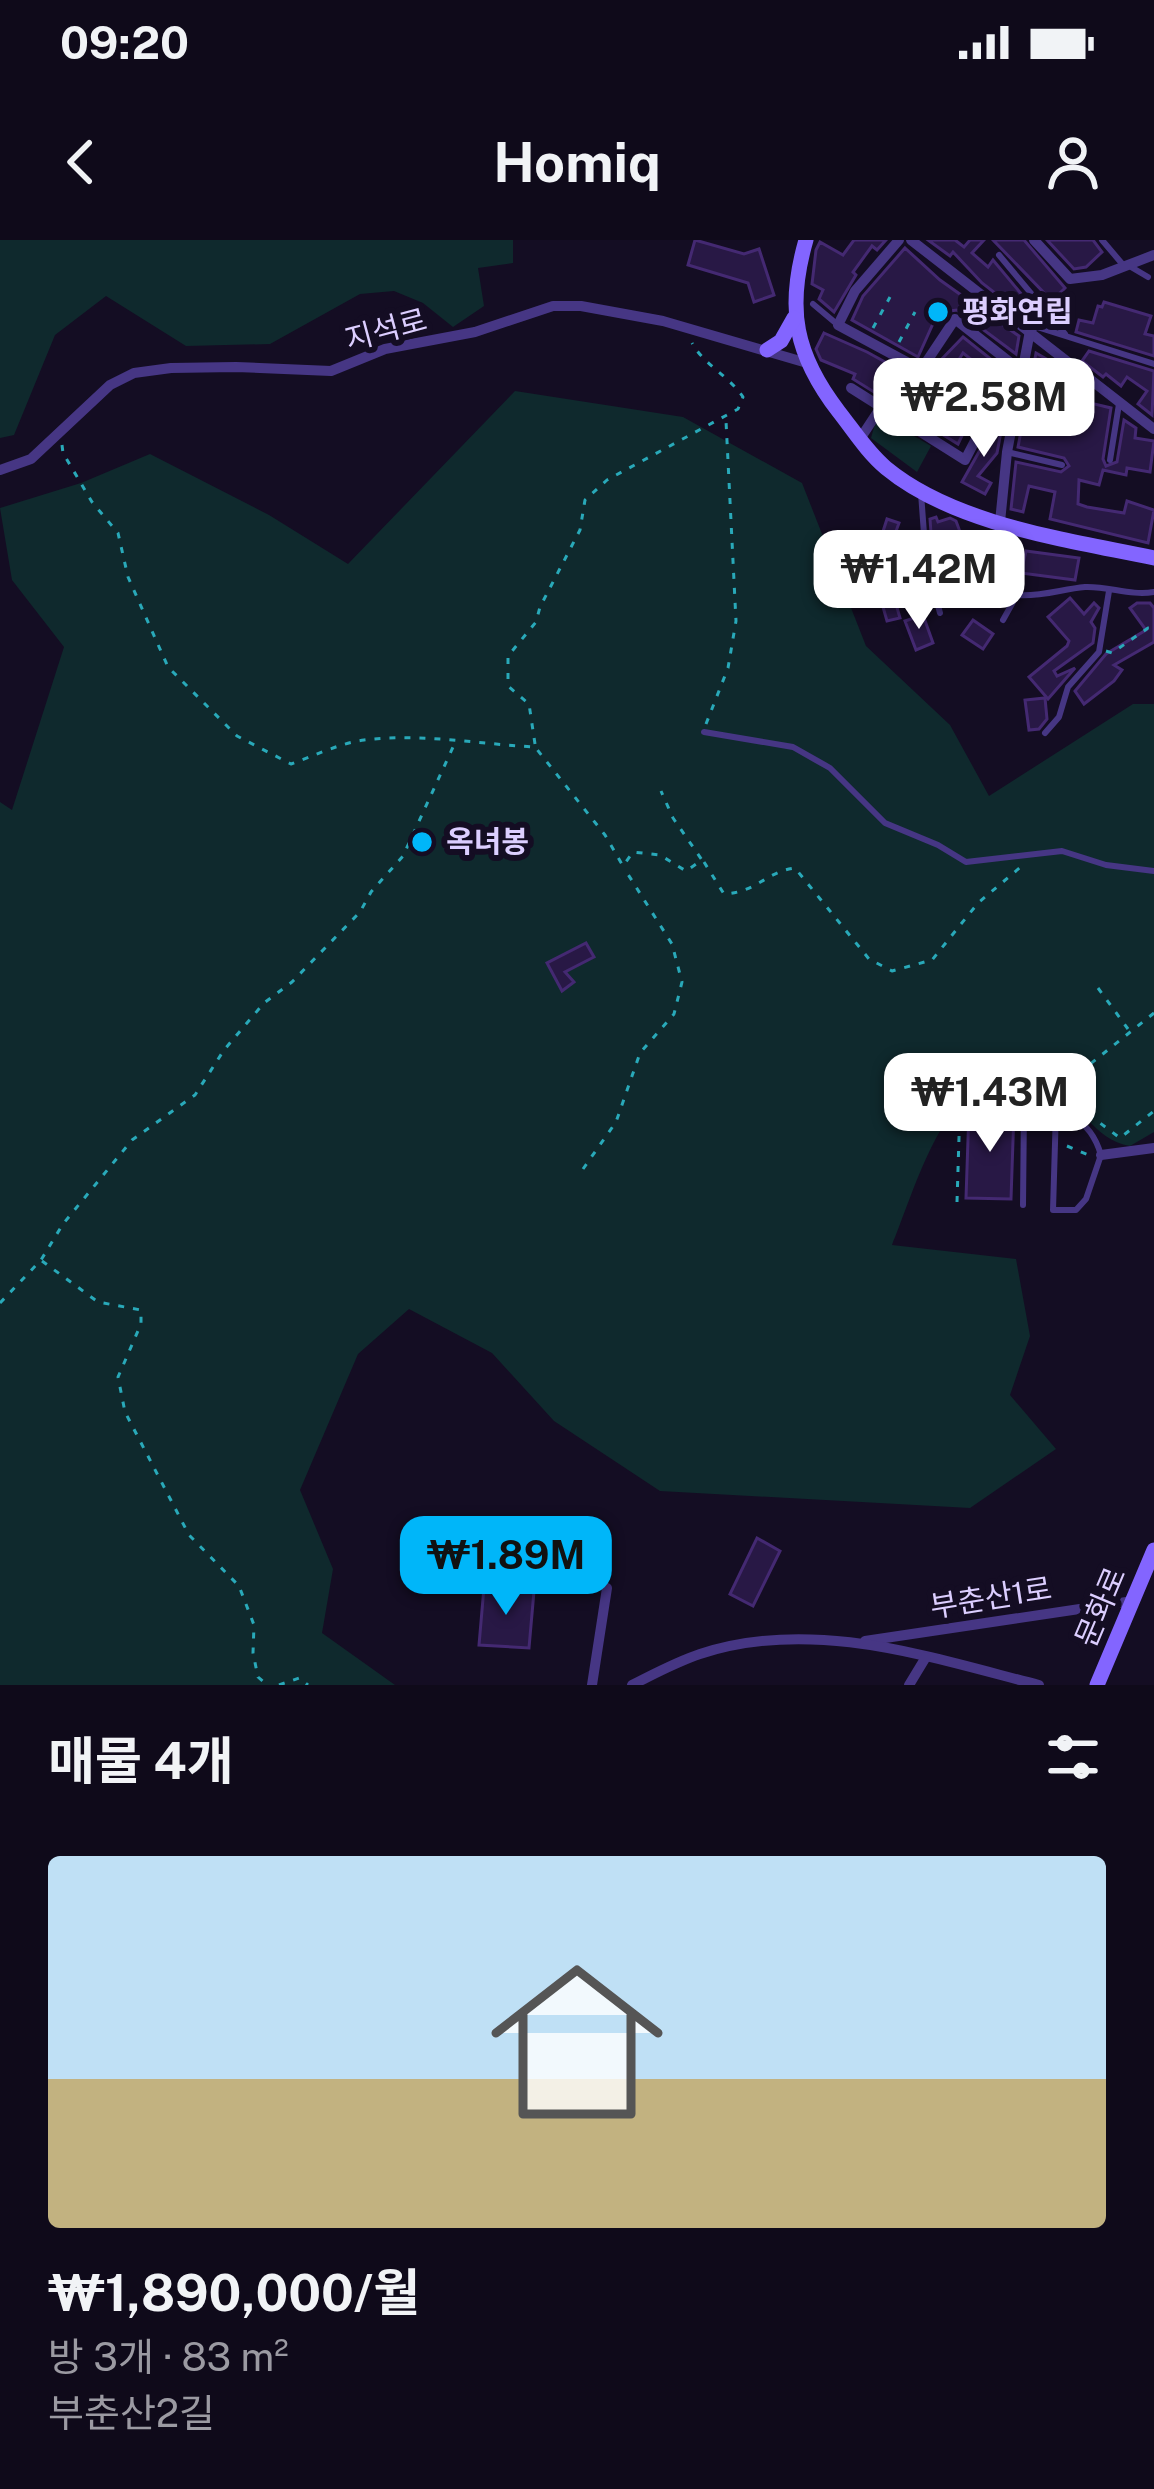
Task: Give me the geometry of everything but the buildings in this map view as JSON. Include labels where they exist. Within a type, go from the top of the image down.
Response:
[{"type":"street","points":[[767,350],[784,337],[796,309],[806,240]]},
{"type":"street","points":[[899,240],[855,291],[838,325],[992,408],[1013,414]]},
{"type":"street","points":[[911,240],[1154,428]]},
{"type":"street","points":[[1034,240],[1070,279],[1102,275],[1154,255]]},
{"type":"street","name":"지석로","points":[[0,470],[31,459],[51,444],[110,385],[151,369],[331,371],[385,349],[475,332],[553,306],[580,306],[682,326],[807,364]]},
{"type":"street","points":[[796,309],[807,364],[882,464],[921,490],[1000,522],[1154,558]]},
{"type":"street","points":[[921,370],[955,319],[1021,371]]},
{"type":"street","points":[[1000,522],[1006,452],[1030,331]]},
{"type":"street","points":[[851,388],[965,460],[992,408]]},
{"type":"street","points":[[860,439],[881,407]]},
{"type":"street","points":[[1101,1155],[1154,1148]]},
{"type":"street","name":"문화로","points":[[1097,1685],[1154,1550]]},
{"type":"street","points":[[592,1685],[608,1588]]},
{"type":"street","name":"부춘산1로","points":[[856,1642],[1132,1601]]},
{"type":"street","name":"부춘산1로","points":[[632,1685],[702,1654],[748,1642],[790,1639],[856,1642],[1039,1685]]},
{"type":"street","name":"부춘산1로","points":[[909,1685],[926,1657]]},
{"type":"lane","points":[[1102,240],[1126,266],[1148,277]]},
{"type":"lane","points":[[999,255],[1067,336]]},
{"type":"lane","points":[[813,304],[838,325]]},
{"type":"lane","points":[[1030,331],[1037,328],[1154,364]]},
{"type":"lane","points":[[1069,408],[1077,368]]},
{"type":"lane","points":[[1110,460],[1119,402]]},
{"type":"lane","points":[[1006,452],[1062,465]]},
{"type":"lane","points":[[921,490],[926,561],[940,613]]},
{"type":"lane","points":[[1003,620],[1017,595],[1052,595],[1084,587],[1154,592]]},
{"type":"lane","points":[[1045,733],[1059,717],[1068,687],[1100,647],[1109,591]]},
{"type":"lane","points":[[704,732],[793,747],[830,768],[885,823],[966,862],[1062,851],[1106,865],[1154,872]]},
{"type":"lane","points":[[1023,1205],[1024,1107],[1056,1110],[1076,1115],[1095,1138],[1101,1155],[1083,1205],[1072,1211],[1053,1210],[1056,1110]]},
{"type":"path","points":[[867,340],[890,297]]},
{"type":"path","points":[[892,354],[915,312]]},
{"type":"path","points":[[583,1169],[616,1122],[640,1053],[674,1014],[682,982],[672,944],[605,835],[535,747],[530,704],[508,686],[508,656],[536,622],[580,530],[585,500],[607,480],[738,409],[742,397],[732,381],[699,356],[682,326]]},
{"type":"path","points":[[704,732],[728,668],[736,620],[726,417]]},
{"type":"path","points":[[64,436],[63,453],[92,502],[118,533],[128,577],[168,667],[238,736],[292,764],[359,740],[431,737],[455,743],[535,747]]},
{"type":"path","points":[[1100,647],[1112,653],[1154,628]]},
{"type":"path","points":[[0,1303],[41,1260],[63,1224],[132,1140],[195,1095],[224,1050],[264,1004],[360,912],[403,856],[455,743]]},
{"type":"path","points":[[662,790],[682,832],[724,894],[744,893],[775,870],[795,868],[869,959],[892,971],[932,960],[978,903],[1033,855]]},
{"type":"path","points":[[623,866],[633,852],[675,860],[686,871],[702,860]]},
{"type":"path","points":[[1098,988],[1129,1030]]},
{"type":"path","points":[[1154,1012],[1089,1065],[1081,1084],[1083,1100],[1100,1125],[1120,1138],[1154,1111]]},
{"type":"path","points":[[957,1202],[960,1105],[1024,1107]]},
{"type":"path","points":[[1055,1143],[1089,1156],[1101,1155]]},
{"type":"path","points":[[41,1260],[98,1302],[142,1310],[141,1324],[118,1377],[125,1412],[189,1535],[239,1586],[254,1625],[258,1677],[267,1685]]},
{"type":"path","points":[[279,1685],[298,1678],[308,1685]]},
{"type":"green space","points":[[0,240],[513,240],[513,263],[478,268],[484,306],[453,327],[423,303],[394,291],[360,294],[270,344],[186,346],[106,296],[55,335],[14,435],[0,438]]},
{"type":"green space","points":[[515,391],[683,417],[802,483],[866,646],[950,725],[989,796],[1133,704],[1154,704],[1154,1132],[1130,1146],[1106,1136],[1088,1120],[1058,1078],[976,1092],[948,1118],[936,1138],[892,1245],[1016,1259],[1030,1336],[1010,1395],[1056,1449],[970,1508],[660,1491],[554,1421],[492,1353],[409,1309],[358,1354],[300,1490],[333,1569],[322,1633],[395,1685],[0,1685],[0,802],[12,810],[64,647],[12,580],[0,508],[81,483],[150,454],[269,515],[348,564]]},
{"type":"green space","points":[[890,422],[931,446],[917,472],[871,438],[875,424]]},
{"type":"place","name":"평화연립","points":[[938,312]]},
{"type":"place","name":"옥녀봉","points":[[422,842]]}]
